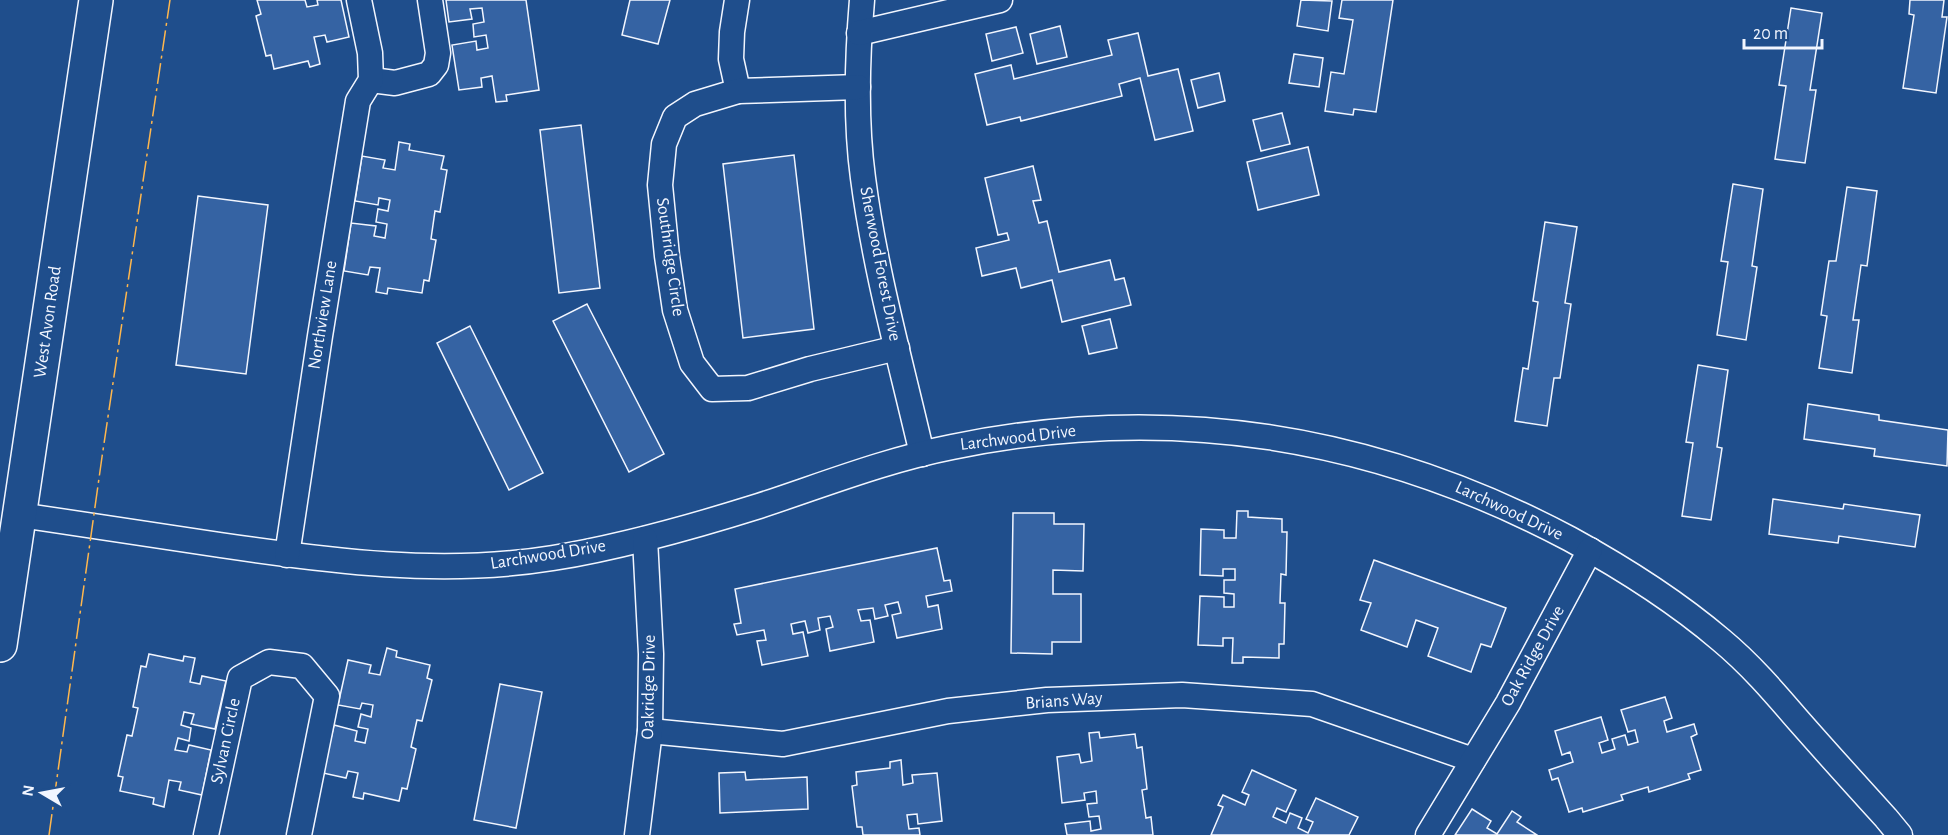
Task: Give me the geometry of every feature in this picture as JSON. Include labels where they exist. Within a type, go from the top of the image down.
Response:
[{"type":"main road","name":"West Avon Road","points":[[0,645],[96,0]]},
{"type":"street","points":[[359,0],[370,53],[371,80],[395,83],[429,74],[436,64],[438,53],[429,0]]},
{"type":"street","points":[[737,0],[731,59],[738,91]]},
{"type":"street","name":"Sherwood Forest Drive","points":[[862,0],[858,87],[862,176],[875,254],[922,454]]},
{"type":"street","points":[[859,33],[1000,0]]},
{"type":"street","name":"Northview Lane","points":[[287,555],[358,101],[371,80]]},
{"type":"street","name":"Southridge Circle","points":[[858,87],[738,91],[695,104],[675,117],[664,144],[660,185],[675,310],[692,363],[712,389],[748,387],[897,348]]},
{"type":"street","name":"Larchwood Drive","points":[[20,515],[287,555],[410,566],[482,565],[552,558],[645,539],[754,508],[866,470],[922,454],[1043,432],[1100,428],[1211,430],[1284,438],[1387,463],[1457,486],[1537,522],[1590,550],[1665,596],[1752,667],[1900,835]]},
{"type":"street","name":"Oakridge Drive","points":[[637,835],[650,731],[651,654],[645,539]]},
{"type":"street","name":"Oak Ridge Drive","points":[[1473,760],[1508,703],[1590,550]]},
{"type":"street","name":"Sylvan Circle","points":[[206,835],[240,678],[269,662],[302,666],[327,696],[299,835]]},
{"type":"street","name":"Brians Way","points":[[650,731],[783,744],[948,711],[1047,700],[1182,695],[1312,704],[1473,760]]},
{"type":"street","points":[[1428,835],[1473,760]]},
{"type":"building","points":[[257,0],[305,0],[307,7],[318,5],[317,0],[341,0],[349,37],[327,42],[325,35],[314,37],[320,64],[310,67],[308,61],[274,69],[271,55],[266,56],[256,16],[261,14]]},
{"type":"building","points":[[446,0],[526,0],[539,90],[506,95],[507,101],[496,102],[492,76],[481,78],[482,87],[459,90],[452,45],[476,41],[477,50],[488,48],[486,35],[474,37],[473,24],[484,22],[482,8],[470,9],[472,19],[449,22]]},
{"type":"building","points":[[630,0],[670,0],[658,44],[622,35]]},
{"type":"building","points":[[1301,0],[1332,1],[1328,31],[1297,26]]},
{"type":"building","points":[[1342,0],[1393,0],[1376,112],[1354,109],[1353,115],[1325,111],[1331,72],[1344,74],[1353,20],[1339,18]]},
{"type":"building","points":[[1910,0],[1944,0],[1942,17],[1947,17],[1936,93],[1903,88],[1914,15],[1909,14]]},
{"type":"building","points":[[1791,8],[1822,13],[1810,90],[1816,90],[1805,163],[1775,159],[1786,86],[1779,85]]},
{"type":"building","points":[[1060,26],[1067,57],[1037,64],[1030,34]]},
{"type":"building","points":[[1016,27],[1023,53],[992,61],[986,34]]},
{"type":"building","points":[[1138,33],[1148,76],[1178,69],[1193,131],[1155,140],[1140,78],[1119,84],[1122,96],[1021,121],[1020,117],[987,125],[975,74],[1011,65],[1014,79],[1112,55],[1108,40]]},
{"type":"building","points":[[1294,54],[1323,58],[1319,87],[1289,83]]},
{"type":"building","points":[[1219,73],[1225,101],[1198,108],[1191,80]]},
{"type":"building","points":[[1282,113],[1290,144],[1261,151],[1253,120]]},
{"type":"building","points":[[581,125],[600,288],[559,293],[540,130]]},
{"type":"building","points":[[399,142],[410,144],[409,150],[444,156],[441,169],[447,170],[440,212],[435,211],[431,239],[436,240],[429,281],[424,280],[422,293],[388,288],[387,294],[376,292],[380,268],[370,267],[368,275],[344,271],[351,223],[376,226],[374,236],[385,238],[387,224],[376,222],[378,209],[388,211],[390,200],[379,198],[378,205],[355,201],[362,156],[385,160],[383,168],[395,170]]},
{"type":"building","points":[[1308,147],[1319,195],[1258,210],[1247,162]]},
{"type":"building","points":[[794,155],[814,329],[743,338],[723,164]]},
{"type":"building","points":[[1033,166],[1041,200],[1033,201],[1039,223],[1047,221],[1059,272],[1110,260],[1115,280],[1124,278],[1131,305],[1062,322],[1052,280],[1021,288],[1016,268],[982,276],[976,248],[1009,240],[1007,233],[998,235],[985,178]]},
{"type":"building","points":[[1733,184],[1763,189],[1752,266],[1757,267],[1746,340],[1717,335],[1728,262],[1721,261]]},
{"type":"building","points":[[1847,187],[1877,191],[1867,266],[1861,265],[1853,320],[1859,320],[1852,373],[1819,368],[1827,316],[1821,315],[1829,261],[1836,261]]},
{"type":"building","points":[[198,196],[268,205],[246,374],[176,365]]},
{"type":"building","points":[[1545,222],[1577,227],[1565,303],[1571,304],[1560,378],[1554,378],[1547,426],[1515,421],[1523,368],[1528,369],[1538,302],[1533,301]]},
{"type":"building","points":[[587,304],[664,454],[629,472],[553,321]]},
{"type":"building","points":[[1110,319],[1117,348],[1089,354],[1082,326]]},
{"type":"building","points":[[470,326],[543,473],[509,490],[437,343]]},
{"type":"building","points":[[1698,365],[1728,370],[1717,447],[1722,448],[1711,520],[1682,516],[1693,443],[1686,442]]},
{"type":"building","points":[[1808,404],[1879,415],[1879,420],[1948,430],[1947,466],[1874,456],[1875,449],[1804,439]]},
{"type":"building","points":[[1773,499],[1843,509],[1844,504],[1920,515],[1915,547],[1839,536],[1838,543],[1769,534]]},
{"type":"building","points":[[1237,511],[1248,511],[1248,517],[1282,519],[1282,532],[1287,532],[1286,575],[1281,574],[1280,603],[1285,603],[1284,644],[1279,644],[1279,658],[1243,657],[1243,663],[1232,663],[1233,638],[1223,638],[1223,646],[1198,645],[1200,596],[1224,597],[1224,607],[1234,607],[1234,594],[1224,593],[1224,580],[1235,580],[1235,569],[1223,569],[1223,576],[1200,575],[1201,529],[1224,530],[1224,538],[1236,538]]},
{"type":"building","points":[[1013,513],[1054,513],[1054,524],[1084,524],[1083,571],[1053,570],[1053,594],[1081,594],[1081,642],[1052,642],[1052,654],[1011,653]]},
{"type":"building","points":[[937,548],[944,581],[950,580],[952,591],[926,596],[928,607],[938,605],[942,629],[897,638],[892,615],[901,613],[898,602],[885,605],[888,616],[875,619],[873,608],[858,610],[861,621],[870,620],[874,642],[830,651],[826,629],[833,627],[830,616],[818,618],[820,630],[808,633],[805,621],[791,624],[793,634],[803,632],[808,656],[762,665],[757,641],[766,640],[764,630],[737,635],[734,624],[741,623],[735,589]]},
{"type":"building","points":[[1374,560],[1506,608],[1491,647],[1481,644],[1471,672],[1428,656],[1438,628],[1416,620],[1407,647],[1361,630],[1371,603],[1360,600]]},
{"type":"building","points":[[387,648],[397,651],[396,657],[430,665],[427,678],[432,680],[422,721],[417,720],[411,747],[416,749],[407,789],[402,788],[399,801],[364,793],[363,799],[353,797],[358,773],[348,771],[346,778],[323,773],[334,725],[357,731],[355,741],[365,743],[368,729],[358,727],[361,714],[371,717],[373,705],[362,703],[360,709],[338,705],[348,660],[371,665],[369,673],[380,675]]},
{"type":"building","points":[[149,654],[183,661],[184,656],[195,658],[190,682],[200,684],[202,676],[226,681],[215,729],[191,724],[194,714],[184,712],[181,725],[191,728],[189,741],[178,738],[175,750],[187,752],[189,745],[211,750],[202,795],[179,790],[181,782],[169,780],[164,807],[153,804],[154,798],[120,791],[123,777],[118,776],[127,735],[132,736],[138,708],[133,707],[141,666],[146,667]]},
{"type":"building","points":[[500,684],[542,692],[516,828],[474,820]]},
{"type":"building","points":[[1665,697],[1672,718],[1664,721],[1667,732],[1694,724],[1697,734],[1691,737],[1701,770],[1688,774],[1690,779],[1649,792],[1648,787],[1621,795],[1623,800],[1583,812],[1582,808],[1569,812],[1558,778],[1552,780],[1549,770],[1573,762],[1570,752],[1562,755],[1555,731],[1601,717],[1608,740],[1599,743],[1602,753],[1615,749],[1612,739],[1625,735],[1628,745],[1638,742],[1635,730],[1628,732],[1621,710]]},
{"type":"building","points":[[1099,732],[1100,738],[1135,734],[1137,748],[1142,747],[1147,789],[1142,790],[1146,818],[1151,817],[1153,835],[1067,835],[1065,824],[1090,821],[1091,831],[1101,829],[1099,816],[1089,817],[1087,804],[1097,803],[1096,791],[1084,793],[1085,800],[1062,803],[1057,757],[1079,754],[1081,763],[1092,761],[1089,733]]},
{"type":"building","points":[[901,760],[903,785],[913,783],[912,775],[937,773],[942,821],[918,824],[917,814],[907,815],[909,829],[919,828],[920,835],[863,835],[862,827],[857,827],[852,786],[857,785],[856,772],[890,768],[890,762]]},
{"type":"building","points":[[1252,770],[1296,790],[1286,812],[1277,808],[1273,817],[1286,823],[1290,813],[1302,818],[1298,828],[1308,833],[1313,822],[1306,819],[1316,798],[1358,817],[1349,835],[1211,835],[1223,807],[1218,805],[1223,795],[1245,805],[1249,795],[1242,792]]},
{"type":"building","points":[[745,772],[746,780],[807,777],[808,809],[720,813],[719,773]]},
{"type":"building","points":[[1472,809],[1491,821],[1487,828],[1497,834],[1512,811],[1521,817],[1517,822],[1537,835],[1455,835]]},
{"type":"power","points":[[49,835],[170,0]]}]
